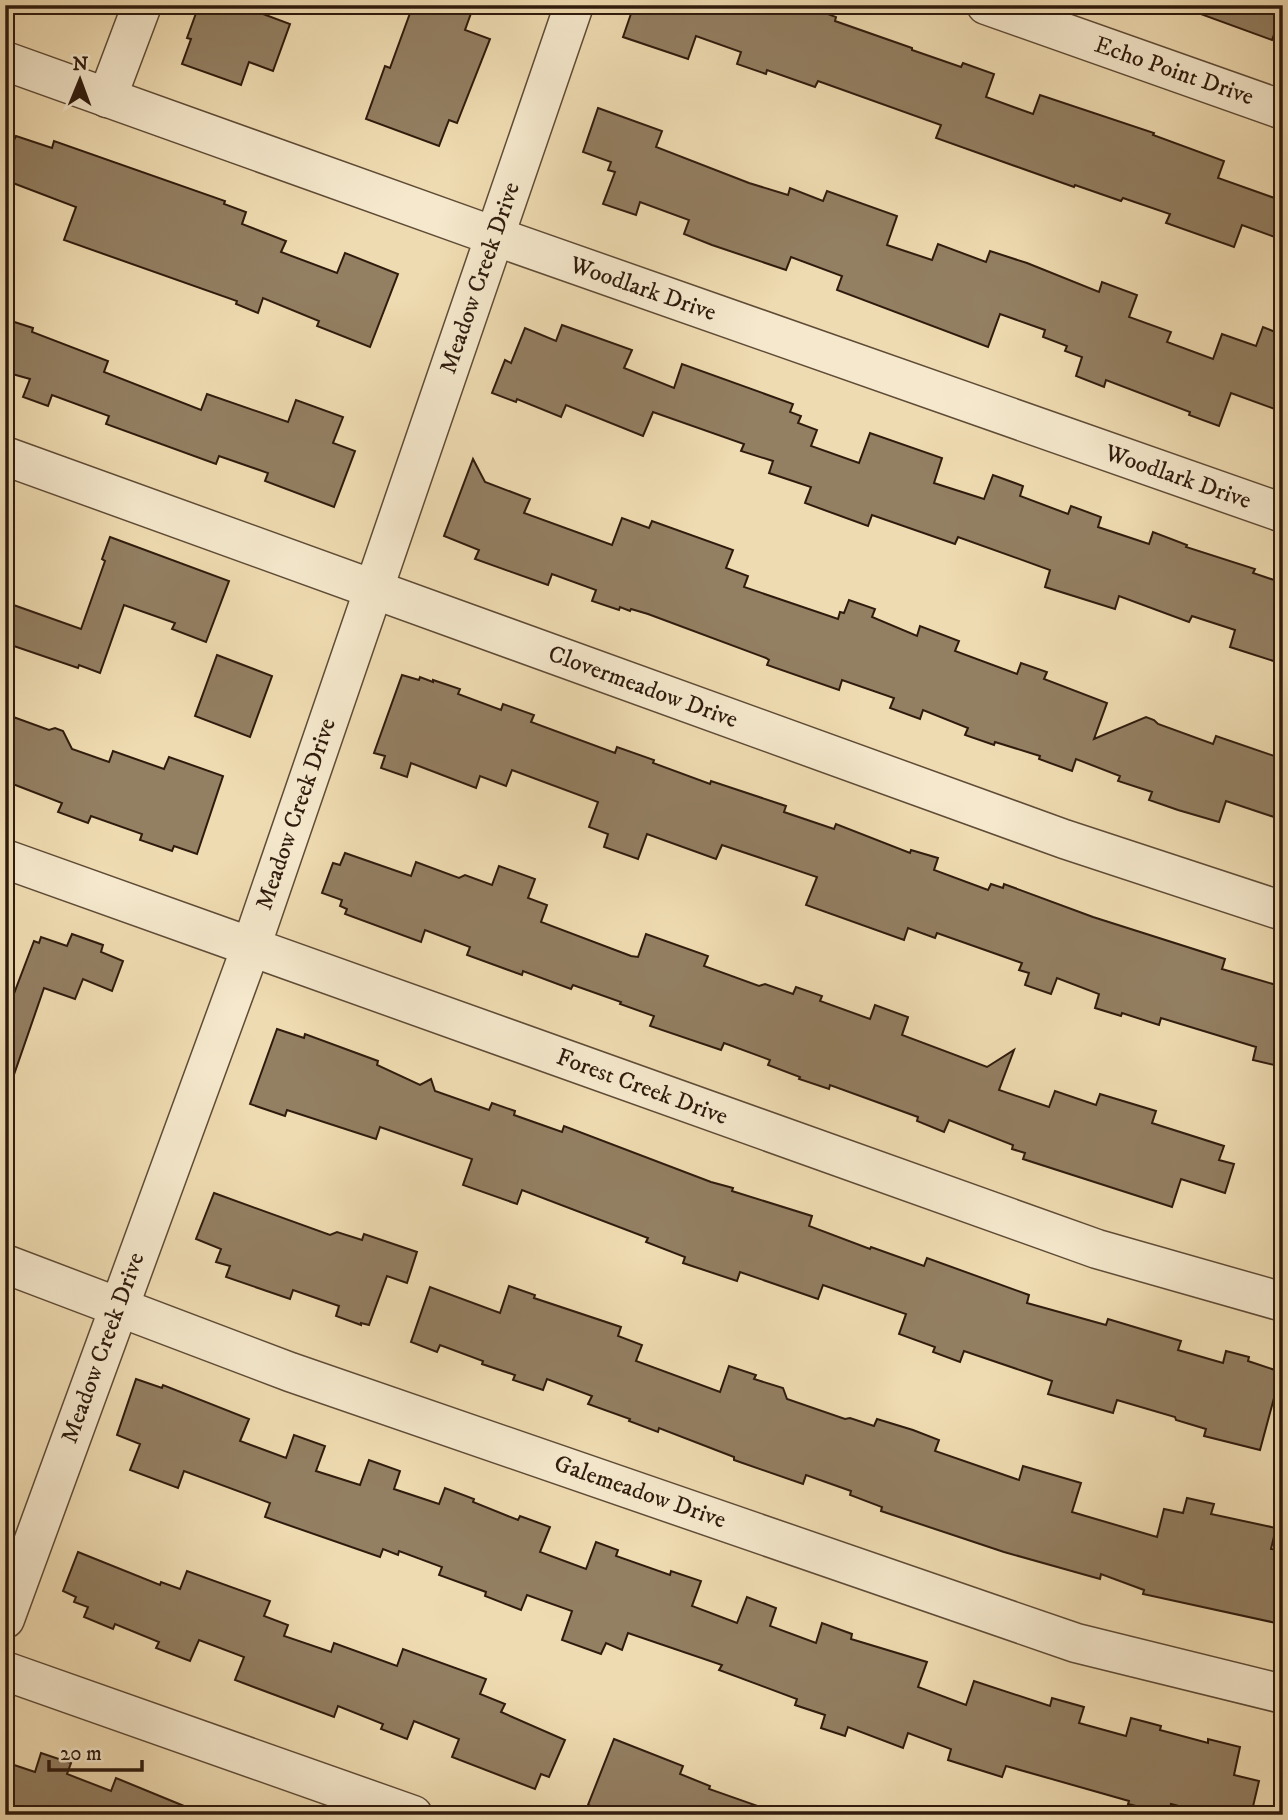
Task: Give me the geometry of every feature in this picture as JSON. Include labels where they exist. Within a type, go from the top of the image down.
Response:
[{"type":"street","points":[[107,98],[142,5]]},
{"type":"street","name":"Meadow Creek Drive","points":[[5,1619],[251,947],[573,5]]},
{"type":"street","name":"Echo Point Drive","points":[[985,5],[1283,110]]},
{"type":"street","name":"Woodlark Drive","points":[[5,61],[1283,513]]},
{"type":"street","name":"Clovermeadow Drive","points":[[5,456],[1064,839],[1283,911]]},
{"type":"street","name":"Forest Creek Drive","points":[[6,864],[251,947],[1097,1249],[1283,1302]]},
{"type":"street","name":"Galemeadow Drive","points":[[5,1264],[290,1372],[1076,1643],[1283,1694]]},
{"type":"street","points":[[5,1671],[413,1815]]},
{"type":"building","points":[[199,5],[239,5],[290,24],[273,71],[249,62],[241,85],[182,64],[191,39],[187,38]]},
{"type":"building","points":[[413,5],[474,5],[465,30],[490,39],[457,123],[449,120],[439,146],[366,119],[385,66],[390,68]]},
{"type":"building","points":[[634,5],[804,5],[836,17],[835,21],[912,50],[961,67],[963,63],[994,74],[986,97],[1033,114],[1040,95],[1154,133],[1153,135],[1224,161],[1218,178],[1283,201],[1283,240],[1242,225],[1234,247],[1166,223],[1170,214],[1123,198],[1121,201],[1075,185],[1074,187],[936,138],[941,125],[818,81],[815,87],[767,70],[766,74],[737,64],[741,52],[696,36],[688,59],[623,37]]},
{"type":"building","points":[[1185,5],[1283,5],[1283,10],[1272,40],[1184,8]]},
{"type":"building","points":[[598,108],[662,131],[656,147],[749,183],[788,195],[790,188],[823,201],[827,191],[897,216],[887,245],[932,260],[938,244],[986,262],[990,251],[1099,292],[1102,282],[1137,295],[1129,317],[1171,332],[1167,342],[1213,359],[1222,334],[1256,346],[1263,327],[1283,335],[1283,412],[1231,393],[1219,426],[1106,380],[1104,387],[1076,376],[1082,357],[1065,351],[1067,346],[1043,337],[1045,330],[1000,314],[988,347],[837,290],[842,276],[791,257],[786,270],[684,234],[689,220],[640,202],[636,215],[603,204],[615,172],[608,170],[611,162],[583,152]]},
{"type":"building","points":[[5,136],[14,140],[16,136],[52,148],[54,141],[225,201],[224,204],[246,212],[242,224],[286,241],[281,252],[337,273],[345,253],[398,274],[370,347],[317,326],[319,321],[263,298],[258,313],[236,304],[237,301],[64,240],[76,207],[5,180]]},
{"type":"building","points":[[5,319],[33,328],[32,332],[108,361],[104,372],[201,410],[207,394],[288,422],[296,400],[343,417],[333,443],[355,451],[334,507],[265,481],[268,473],[219,456],[216,464],[106,424],[109,416],[52,395],[48,406],[23,397],[30,379],[5,372]]},
{"type":"building","points":[[562,325],[632,350],[624,368],[674,388],[682,364],[793,404],[790,412],[801,416],[798,423],[817,430],[811,446],[859,463],[870,433],[942,458],[934,483],[984,499],[993,475],[1023,486],[1020,496],[1068,514],[1071,506],[1101,517],[1098,527],[1149,544],[1153,532],[1187,545],[1186,547],[1255,569],[1253,573],[1283,583],[1283,664],[1230,647],[1235,630],[1192,616],[1189,622],[1119,596],[1115,609],[1045,587],[1050,570],[958,537],[955,544],[872,515],[868,526],[805,503],[811,487],[769,473],[773,461],[741,451],[744,444],[653,412],[643,436],[566,405],[561,417],[517,399],[516,402],[492,393],[505,360],[511,363],[525,328],[556,341]]},
{"type":"building","points":[[473,459],[485,482],[530,499],[524,513],[612,545],[622,518],[649,528],[652,521],[733,550],[726,568],[748,576],[744,587],[838,619],[840,612],[844,613],[849,600],[875,609],[872,617],[917,636],[920,626],[959,641],[955,651],[1017,674],[1021,663],[1047,672],[1044,679],[1107,703],[1094,739],[1146,717],[1213,744],[1216,736],[1283,759],[1283,820],[1226,801],[1219,822],[1178,810],[1149,800],[1152,792],[1118,781],[1120,776],[1076,759],[1072,771],[1039,759],[1040,756],[965,735],[968,728],[923,710],[920,719],[890,708],[894,698],[842,680],[839,690],[767,665],[769,660],[766,658],[648,614],[620,607],[619,610],[592,601],[596,590],[552,574],[548,585],[475,559],[479,550],[444,536]]},
{"type":"building","points":[[110,537],[229,581],[206,642],[172,629],[175,623],[124,605],[100,673],[5,643],[5,602],[81,629],[105,561],[102,559]]},
{"type":"building","points":[[217,655],[272,676],[250,737],[195,716]]},
{"type":"building","points":[[402,675],[419,680],[420,677],[433,680],[460,689],[458,694],[501,710],[503,704],[534,715],[531,722],[615,753],[617,747],[710,784],[711,781],[786,806],[784,812],[834,829],[836,824],[910,853],[911,850],[938,858],[934,870],[988,890],[991,884],[1003,888],[1004,884],[1093,917],[1225,959],[1222,969],[1283,987],[1283,1067],[1253,1060],[1256,1047],[1161,1018],[1159,1025],[1095,1008],[1099,994],[1057,978],[1051,994],[1025,985],[1029,973],[1019,970],[1022,963],[937,933],[935,938],[908,928],[904,940],[806,905],[817,877],[722,845],[716,859],[647,834],[638,859],[604,847],[608,834],[589,827],[598,802],[512,770],[506,786],[480,776],[476,788],[411,763],[407,777],[381,768],[385,756],[374,753]]},
{"type":"building","points":[[5,714],[49,730],[55,728],[63,731],[72,749],[109,762],[113,751],[164,769],[169,757],[223,776],[197,854],[174,846],[172,851],[140,840],[142,834],[91,816],[88,823],[58,812],[62,803],[5,781]]},
{"type":"building","points":[[345,853],[411,876],[416,862],[459,878],[465,875],[492,885],[499,866],[535,879],[528,898],[547,905],[541,922],[631,956],[638,957],[646,934],[708,956],[704,966],[759,986],[765,984],[793,994],[796,987],[822,996],[820,1001],[870,1019],[875,1005],[908,1017],[902,1035],[987,1067],[1014,1050],[999,1090],[1049,1107],[1055,1091],[1096,1105],[1100,1094],[1156,1111],[1152,1123],[1224,1146],[1219,1160],[1234,1164],[1225,1193],[1181,1179],[1172,1207],[1023,1159],[1025,1153],[1012,1149],[1013,1145],[949,1120],[944,1132],[917,1121],[918,1117],[830,1085],[829,1089],[799,1079],[800,1077],[768,1065],[770,1060],[724,1043],[721,1050],[650,1026],[654,1016],[573,985],[571,989],[523,971],[522,975],[467,955],[470,947],[425,930],[421,942],[345,914],[347,909],[340,906],[342,900],[322,893],[333,863],[340,865]]},
{"type":"building","points":[[72,934],[103,945],[101,952],[123,961],[112,991],[83,979],[75,999],[44,988],[9,1089],[5,1089],[5,1003],[10,1004],[34,941],[39,943],[41,937],[67,946]]},
{"type":"building","points":[[277,1029],[304,1038],[305,1034],[378,1061],[377,1065],[420,1085],[431,1079],[435,1091],[489,1110],[492,1103],[515,1111],[514,1115],[562,1132],[564,1126],[733,1188],[732,1191],[812,1216],[809,1226],[870,1249],[871,1247],[924,1266],[927,1258],[1029,1295],[1027,1303],[1106,1325],[1108,1319],[1181,1341],[1178,1350],[1223,1363],[1226,1351],[1249,1357],[1248,1361],[1281,1372],[1260,1450],[1204,1436],[1206,1429],[1117,1400],[1113,1413],[1048,1394],[1052,1381],[964,1351],[960,1362],[933,1352],[935,1347],[899,1334],[906,1314],[823,1285],[818,1299],[740,1272],[737,1281],[683,1263],[685,1257],[646,1242],[648,1238],[522,1190],[517,1204],[463,1185],[472,1159],[380,1127],[376,1139],[287,1110],[285,1116],[250,1104]]},
{"type":"building","points":[[214,1193],[330,1235],[337,1232],[362,1240],[364,1234],[417,1252],[407,1283],[387,1276],[369,1325],[361,1325],[336,1316],[339,1306],[293,1290],[290,1299],[226,1277],[230,1266],[216,1262],[221,1249],[196,1239]]},
{"type":"building","points":[[509,1286],[535,1295],[534,1298],[621,1327],[618,1336],[642,1345],[636,1361],[720,1392],[729,1366],[756,1375],[754,1379],[783,1388],[787,1399],[845,1419],[850,1418],[874,1426],[877,1419],[913,1430],[939,1440],[935,1451],[1019,1480],[1023,1466],[1081,1483],[1072,1512],[1157,1537],[1164,1509],[1183,1513],[1187,1498],[1214,1504],[1211,1514],[1276,1528],[1271,1549],[1283,1551],[1283,1592],[1276,1623],[1143,1594],[1144,1590],[1101,1574],[1100,1579],[1004,1552],[881,1511],[882,1507],[850,1495],[851,1491],[806,1475],[803,1484],[734,1460],[734,1457],[659,1428],[658,1432],[588,1404],[592,1396],[547,1379],[543,1390],[513,1380],[515,1375],[440,1345],[437,1352],[411,1342],[430,1287],[500,1313]]},
{"type":"building","points":[[136,1379],[162,1388],[163,1385],[249,1419],[240,1441],[286,1458],[294,1435],[325,1446],[316,1471],[360,1485],[369,1460],[400,1471],[394,1489],[439,1504],[445,1488],[518,1520],[520,1516],[550,1527],[540,1552],[586,1569],[596,1542],[618,1550],[616,1556],[670,1575],[671,1571],[701,1581],[692,1606],[737,1623],[747,1597],[776,1608],[770,1626],[816,1643],[822,1623],[852,1634],[851,1639],[927,1662],[918,1687],[966,1705],[974,1681],[1050,1706],[1052,1698],[1084,1707],[1079,1723],[1126,1736],[1131,1718],[1161,1726],[1160,1730],[1208,1743],[1208,1739],[1240,1747],[1234,1775],[1259,1781],[1251,1815],[1213,1815],[1171,1804],[1168,1814],[1006,1766],[1002,1777],[948,1760],[951,1749],[908,1733],[903,1748],[848,1727],[845,1736],[821,1728],[825,1715],[795,1705],[797,1699],[719,1670],[722,1665],[628,1633],[622,1650],[606,1643],[601,1654],[562,1640],[572,1611],[527,1595],[521,1610],[485,1596],[486,1592],[439,1575],[442,1567],[399,1551],[398,1555],[383,1549],[380,1557],[265,1517],[270,1503],[184,1471],[178,1488],[130,1470],[140,1444],[117,1435]]},
{"type":"building","points":[[78,1552],[160,1585],[161,1582],[180,1589],[187,1571],[270,1601],[264,1616],[288,1625],[284,1636],[331,1652],[334,1643],[397,1666],[403,1649],[486,1679],[480,1694],[505,1704],[501,1712],[565,1740],[549,1777],[541,1774],[535,1789],[452,1757],[459,1739],[414,1721],[407,1739],[381,1729],[383,1724],[338,1706],[334,1717],[235,1680],[244,1657],[199,1640],[190,1661],[156,1648],[159,1642],[115,1624],[113,1629],[84,1617],[88,1607],[74,1602],[76,1597],[63,1591]]},
{"type":"building","points":[[614,1739],[683,1766],[680,1774],[710,1786],[709,1789],[772,1811],[772,1815],[614,1815],[588,1805]]},
{"type":"building","points":[[41,1753],[71,1763],[67,1774],[111,1791],[116,1778],[206,1815],[5,1815],[5,1762],[35,1772]]}]
